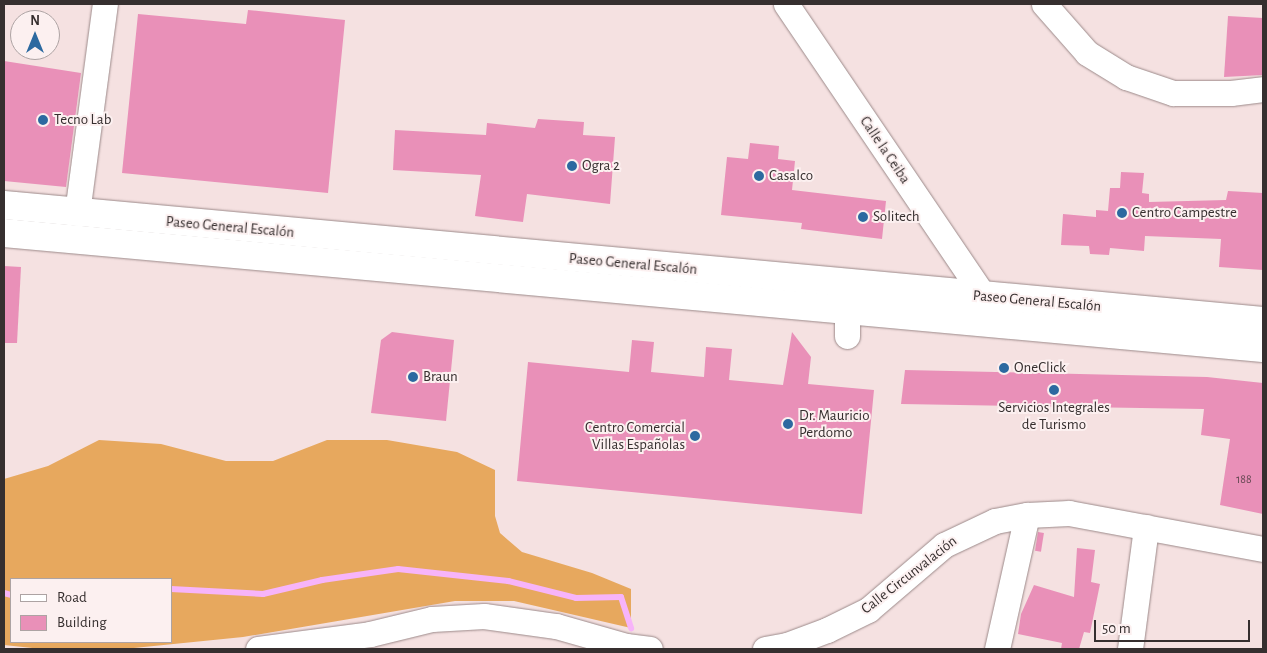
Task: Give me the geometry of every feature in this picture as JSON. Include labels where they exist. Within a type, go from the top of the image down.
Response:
[{"type":"main road","name":"Paseo General Escalón","points":[[4,205],[1263,321]]},
{"type":"main road","name":"Paseo General Escalón","points":[[4,233],[847,323],[1263,348]]},
{"type":"street","points":[[77,213],[105,4]]},
{"type":"street","name":"Calle la Ceiba","points":[[786,4],[984,296]]},
{"type":"street","points":[[1044,4],[1087,52],[1126,78],[1173,93],[1231,93],[1263,89]]},
{"type":"street","name":"Calle Circunvalación","points":[[765,649],[819,633],[868,610],[944,544],[995,521],[1027,515],[1069,513],[1263,549]]},
{"type":"street","points":[[997,649],[1027,515]]},
{"type":"street","points":[[1130,649],[1146,527]]},
{"type":"street","points":[[258,649],[371,642],[432,619],[484,616],[556,626],[626,646],[650,649]]},
{"type":"shaded area","points":[[99,440],[161,444],[226,461],[273,461],[327,440],[387,440],[457,452],[495,470],[495,516],[500,533],[522,552],[592,573],[631,589],[631,628],[514,601],[455,601],[243,637],[124,649],[42,649],[4,645],[4,479],[48,466]]},
{"type":"building","points":[[248,10],[345,20],[328,193],[122,173],[138,14],[246,24]]},
{"type":"building","points":[[1228,16],[1263,18],[1263,75],[1224,77]]},
{"type":"building","points":[[4,61],[81,73],[66,187],[4,181]]},
{"type":"building","points":[[538,119],[584,122],[583,135],[615,137],[610,204],[527,194],[523,222],[475,216],[481,175],[393,170],[395,130],[486,135],[487,123],[535,128]]},
{"type":"building","points":[[750,143],[779,146],[778,159],[795,161],[792,190],[886,201],[882,239],[801,229],[802,223],[721,215],[727,157],[748,159]]},
{"type":"building","points":[[1121,172],[1144,173],[1142,193],[1149,194],[1149,202],[1226,200],[1228,191],[1263,193],[1263,270],[1219,267],[1221,239],[1145,236],[1144,251],[1110,248],[1109,255],[1090,254],[1089,246],[1061,245],[1063,214],[1096,217],[1096,210],[1108,211],[1110,188],[1120,188]]},
{"type":"building","points":[[4,266],[21,267],[17,343],[4,343]]},
{"type":"building","name":"Braun","points":[[392,332],[454,340],[446,421],[371,413],[381,340]]},
{"type":"building","name":"Centro Comercial Villas Españolas","points":[[792,332],[811,357],[808,384],[874,390],[862,514],[517,481],[528,362],[629,372],[632,340],[654,342],[651,372],[704,377],[706,347],[732,349],[729,380],[783,385]]},
{"type":"building","name":"Servicios Integrales de Turismo","points":[[905,370],[1207,377],[1263,383],[1263,514],[1220,505],[1230,439],[1201,435],[1204,409],[901,404]]},
{"type":"building","points":[[1038,532],[1044,533],[1041,552],[1035,551]]},
{"type":"building","points":[[1077,548],[1095,550],[1091,582],[1100,584],[1090,633],[1084,632],[1079,649],[1061,649],[1062,643],[1018,634],[1021,614],[1034,585],[1074,597]]},
{"type":"waterway","points":[[172,589],[263,594],[322,580],[398,569],[508,581],[576,598],[621,597],[631,628]]},
{"type":"waterway","points":[[4,593],[10,595]]},
{"type":"place","name":"Tecno Lab","points":[[43,120]]},
{"type":"place","name":"Ogra 2","points":[[572,166]]},
{"type":"place","name":"Casalco","points":[[759,176]]},
{"type":"place","name":"Centro Campestre","points":[[1122,213]]},
{"type":"place","name":"Solitech","points":[[863,217]]},
{"type":"place","name":"OneClick","points":[[1004,368]]},
{"type":"place","name":"Braun","points":[[413,377]]},
{"type":"place","name":"Servicios Integrales de Turismo","points":[[1054,390]]},
{"type":"place","name":"Dr. Mauricio Perdomo","points":[[788,424]]},
{"type":"place","name":"Centro Comercial Villas Españolas","points":[[695,436]]}]
